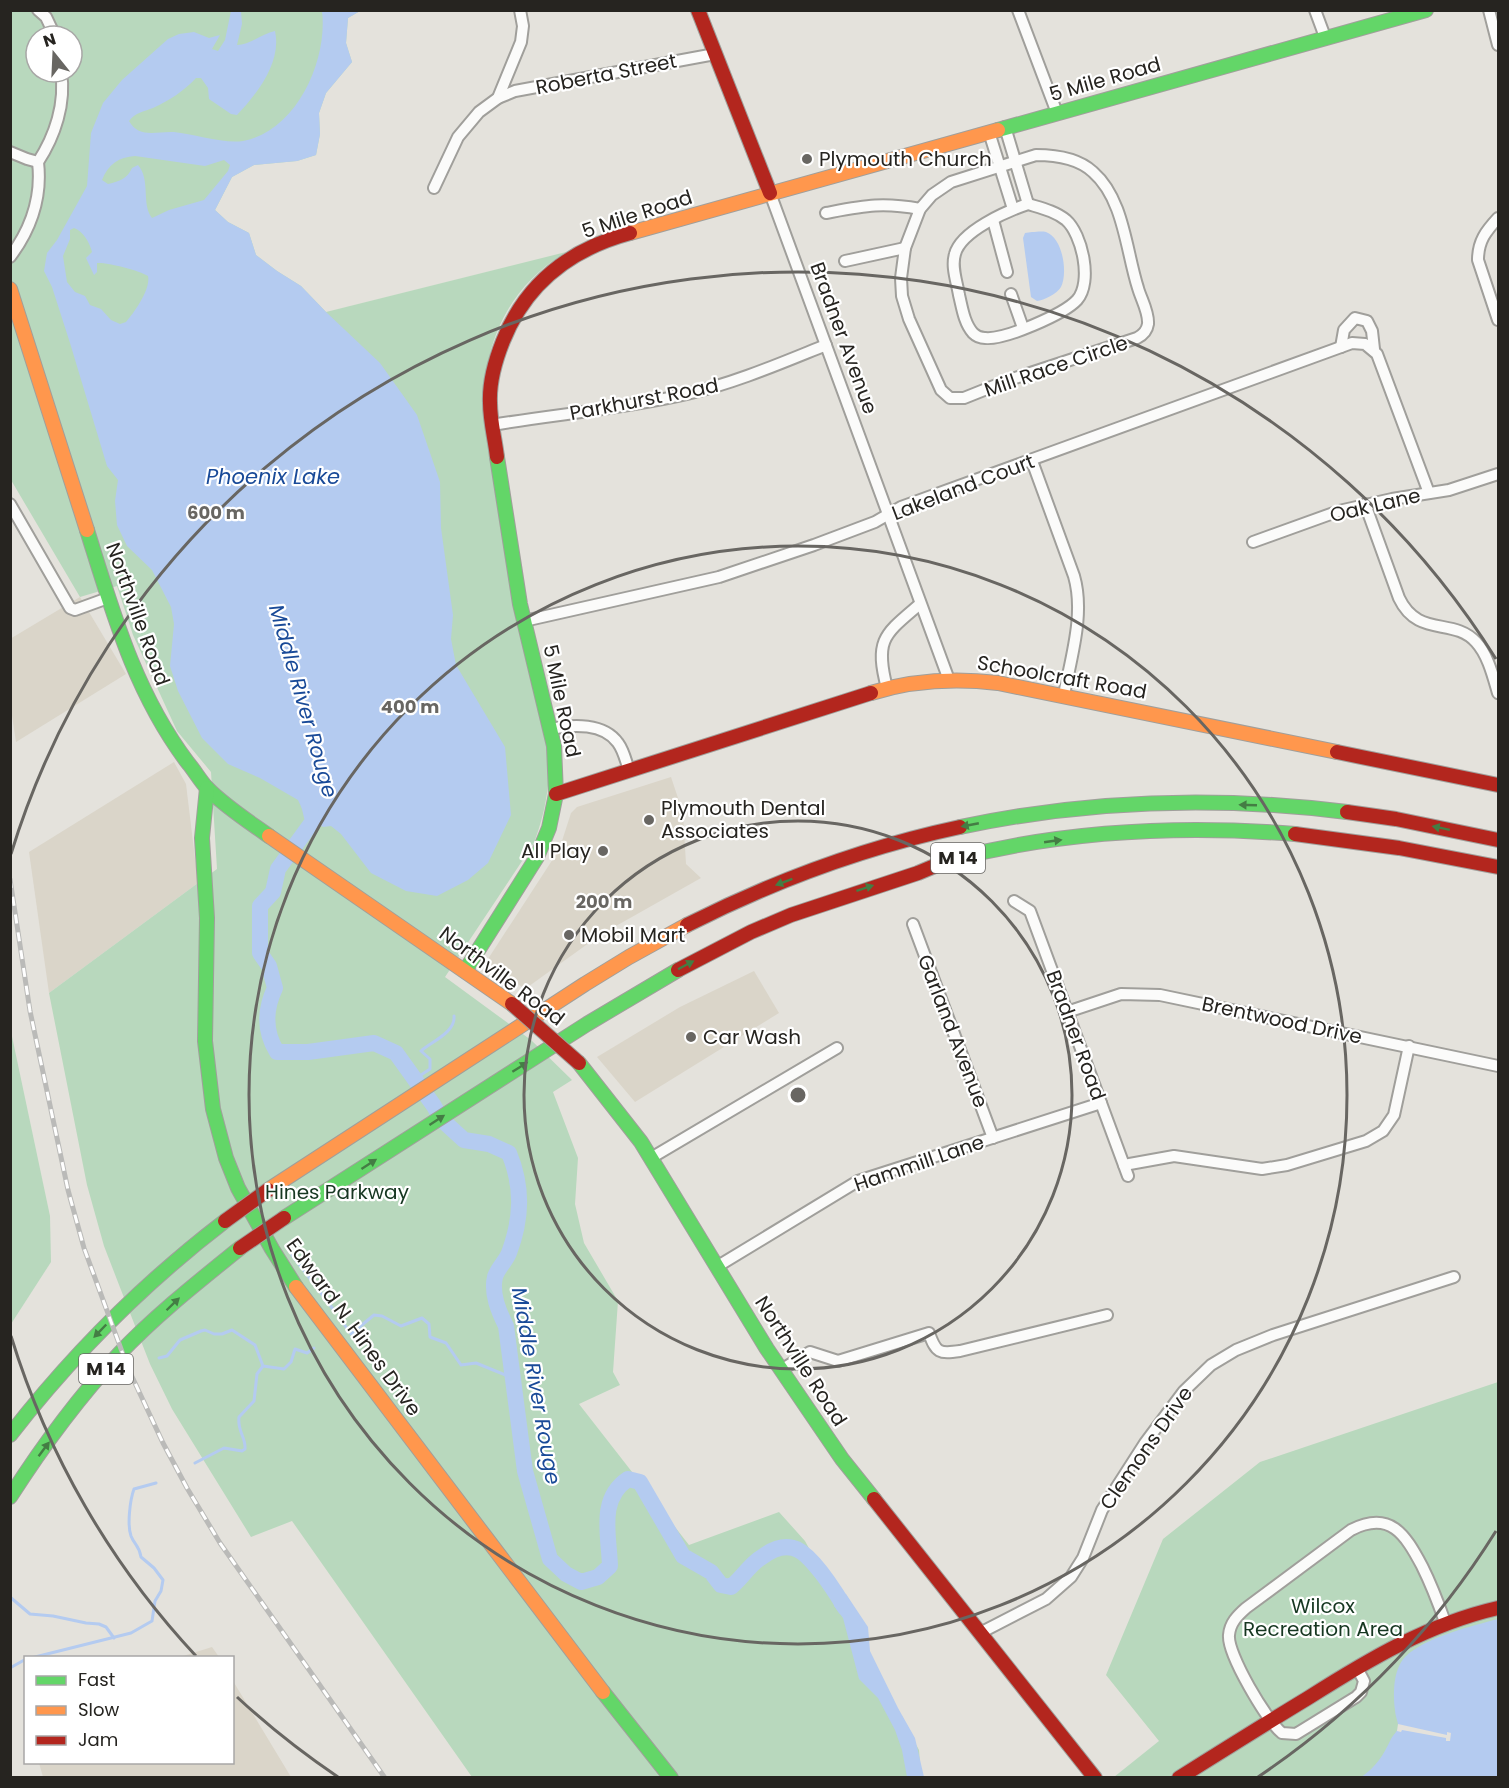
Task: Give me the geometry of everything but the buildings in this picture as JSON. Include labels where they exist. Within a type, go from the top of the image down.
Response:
[{"type":"main road","name":"Bradner Avenue","points":[[698,10],[770,193]]},
{"type":"main road","name":"5 Mile Road","points":[[465,971],[537,857],[549,828],[556,794],[556,761],[551,729],[524,621],[506,522],[490,403],[492,375],[506,331],[525,298],[555,268],[589,248],[625,234],[1426,10]]},
{"type":"main road","name":"Northville Road","points":[[10,289],[108,598],[132,665],[167,735],[207,788],[238,814],[263,829],[512,1004],[579,1063],[622,1116],[651,1158],[781,1370],[842,1459],[1095,1778]]},
{"type":"main road","name":"Schoolcraft Road","points":[[556,794],[887,688],[949,680],[996,682],[1498,784]]},
{"type":"main road","name":"Edward N. Hines Drive","points":[[207,788],[202,838],[207,918],[205,1041],[213,1109],[226,1158],[238,1188],[272,1249],[299,1291],[578,1659],[672,1778]]},
{"type":"main road","name":"M 14","points":[[10,1435],[34,1404],[118,1313],[176,1259],[225,1221],[268,1190],[584,986],[674,932],[764,890],[879,847],[962,827],[1020,816],[1139,805],[1193,803],[1336,810],[1405,820],[1498,840]]},
{"type":"main road","name":"M 14","points":[[10,1497],[103,1372],[184,1294],[240,1248],[625,1000],[695,960],[751,932],[806,909],[914,874],[949,860],[1054,840],[1121,833],[1174,830],[1286,833],[1387,845],[1498,867]]},
{"type":"main road","points":[[1179,1778],[1407,1639],[1445,1622],[1498,1608]]},
{"type":"street","points":[[38,10],[49,24]]},
{"type":"street","points":[[434,188],[458,137],[479,112],[498,98],[521,42],[523,26],[520,10]]},
{"type":"street","points":[[1018,10],[1057,113]]},
{"type":"street","points":[[1315,10],[1325,38]]},
{"type":"street","points":[[1489,10],[1498,45]]},
{"type":"street","name":"Roberta Street","points":[[498,98],[515,91],[715,54]]},
{"type":"street","points":[[10,257],[19,245],[34,213],[39,185],[38,162],[55,130],[63,84]]},
{"type":"street","points":[[1005,127],[1028,204]]},
{"type":"street","points":[[989,132],[1013,209]]},
{"type":"street","points":[[10,152],[38,162]]},
{"type":"street","name":"Mill Race Circle","points":[[1036,154],[1062,157],[1084,165],[1102,182],[1110,195],[1124,231],[1137,286],[1147,316],[1147,327],[1141,336],[1009,380],[964,398],[950,398],[941,390],[906,309],[901,278],[904,248],[920,209],[932,195],[951,182],[999,167],[1036,154]]},
{"type":"street","name":"Bradner Avenue","points":[[770,193],[949,680]]},
{"type":"street","points":[[826,213],[878,204],[894,204],[920,209]]},
{"type":"street","points":[[1028,204],[1060,215],[1068,221],[1082,249],[1085,282],[1077,300],[1049,318],[993,338],[981,338],[972,331],[964,315],[954,268],[955,254],[963,240],[1013,209],[1028,204]]},
{"type":"street","points":[[1498,218],[1482,238],[1478,260],[1498,320]]},
{"type":"street","points":[[993,220],[1007,272]]},
{"type":"street","points":[[845,261],[904,248]]},
{"type":"street","points":[[1011,294],[1023,328]]},
{"type":"street","points":[[1374,350],[1372,332],[1367,321],[1355,318],[1344,330],[1341,347],[1359,342],[1377,354],[1429,494]]},
{"type":"street","name":"Parkhurst Road","points":[[492,425],[689,394],[736,380],[826,345]]},
{"type":"street","name":"Lakeland Court","points":[[524,621],[719,577],[814,545],[875,522],[901,507],[1341,347]]},
{"type":"street","points":[[1032,461],[1074,576],[1078,593],[1078,613],[1064,695]]},
{"type":"street","name":"Oak Lane","points":[[1252,542],[1365,504],[1429,494],[1471,484],[1498,474]]},
{"type":"street","points":[[10,504],[70,608],[75,610],[108,598]]},
{"type":"street","points":[[1365,504],[1405,609],[1424,623],[1456,630],[1476,641],[1485,657],[1498,693]]},
{"type":"street","points":[[887,688],[882,661],[883,642],[889,632],[921,604]]},
{"type":"street","points":[[551,729],[591,727],[603,731],[617,741],[621,747],[629,770]]},
{"type":"street","name":"Bradner Road","points":[[1014,902],[1030,911],[1128,1176]]},
{"type":"street","name":"Garland Avenue","points":[[913,924],[993,1138]]},
{"type":"street","name":"Brentwood Drive","points":[[1067,1012],[1121,994],[1160,994],[1498,1066]]},
{"type":"street","points":[[1124,1165],[1174,1156],[1249,1168],[1277,1167],[1366,1141],[1383,1131],[1394,1115],[1409,1046]]},
{"type":"street","points":[[651,1158],[837,1048]]},
{"type":"street","name":"Hammill Lane","points":[[718,1266],[858,1181],[1101,1103]]},
{"type":"street","name":"Clemons Drive","points":[[980,1633],[1046,1599],[1071,1577],[1083,1558],[1102,1510],[1133,1461],[1184,1391],[1211,1365],[1236,1350],[1273,1335],[1454,1277]]},
{"type":"street","points":[[781,1370],[810,1352],[838,1361],[929,1333],[934,1348],[939,1351],[960,1351],[1107,1315]]},
{"type":"street","points":[[1357,1668],[1364,1682],[1361,1692],[1296,1734],[1282,1733],[1270,1721],[1234,1658],[1229,1637],[1233,1622],[1246,1608],[1351,1530],[1370,1522],[1381,1522],[1391,1525],[1404,1535],[1431,1585],[1445,1622]]},
{"type":"shaded area","points":[[80,597],[126,674],[16,742],[11,709],[10,639]]},
{"type":"shaded area","points":[[174,762],[186,784],[198,883],[49,993],[29,852]]},
{"type":"shaded area","points":[[671,777],[683,813],[686,864],[701,878],[600,935],[525,989],[486,962],[551,862],[561,844],[571,813],[577,807]]},
{"type":"shaded area","points":[[754,971],[779,1013],[635,1102],[597,1057],[680,1007]]},
{"type":"shaded area","points":[[212,1647],[218,1656],[183,1656]]},
{"type":"shaded area","points":[[234,1683],[291,1777],[43,1777],[39,1764],[234,1764]]},
{"type":"green space","name":"Hines Parkway","points":[[10,11],[360,11],[348,18],[346,43],[352,62],[326,93],[319,113],[320,134],[316,155],[297,161],[254,165],[232,177],[215,210],[228,222],[249,233],[256,255],[301,286],[326,312],[566,252],[544,268],[511,305],[499,327],[491,350],[484,399],[485,426],[511,584],[543,719],[548,764],[546,800],[534,843],[445,977],[531,1040],[572,1080],[553,1092],[578,1158],[575,1204],[584,1243],[618,1301],[613,1372],[620,1385],[579,1404],[689,1545],[779,1512],[805,1541],[919,1750],[921,1777],[472,1777],[292,1521],[251,1537],[172,1409],[150,1364],[104,1246],[87,1185],[49,993],[217,869],[211,772],[177,731],[133,635],[117,586],[80,597],[11,480]]},
{"type":"green space","points":[[10,1027],[50,1216],[51,1262],[11,1324]]},
{"type":"green space","name":"Wilcox Recreation Area","points":[[1498,1382],[1498,1777],[1114,1777],[1159,1741],[1106,1675],[1163,1539],[1260,1462]]},
{"type":"water","name":"Phoenix Lake","points":[[231,11],[241,11],[242,24],[237,45],[275,31],[275,54],[271,66],[260,87],[237,115],[231,114],[209,99],[208,88],[201,78],[196,78],[171,98],[134,116],[129,121],[133,127],[149,133],[174,132],[235,142],[262,135],[279,123],[305,91],[320,51],[323,30],[322,11],[360,11],[348,18],[346,43],[352,62],[326,93],[319,113],[320,134],[316,155],[297,161],[254,165],[232,177],[215,210],[228,222],[249,233],[256,255],[301,286],[380,363],[417,415],[440,482],[441,528],[453,615],[451,639],[456,665],[505,747],[511,815],[488,863],[468,880],[437,896],[406,891],[371,873],[341,834],[331,826],[323,827],[305,815],[298,800],[260,778],[228,764],[202,738],[178,691],[170,666],[174,624],[171,607],[152,570],[127,546],[117,525],[115,501],[118,480],[107,466],[52,287],[44,271],[47,253],[57,240],[87,186],[91,133],[103,103],[122,80],[168,39],[179,34],[194,32],[209,38],[220,35],[212,49],[218,51],[225,40]],"holes":[[[135,156],[205,166],[224,160],[230,165],[228,171],[204,200],[169,210],[152,218],[147,206],[144,178],[138,165],[120,181],[108,184],[102,180],[107,170],[115,162]],[[74,228],[90,245],[92,252],[86,258],[94,275],[97,272],[97,263],[101,263],[130,269],[148,276],[144,294],[126,322],[120,324],[111,320],[101,309],[90,305],[85,296],[75,292],[67,282],[63,256],[70,239],[70,230]]]},
{"type":"water","points":[[1046,232],[1052,236],[1060,248],[1064,265],[1063,281],[1059,290],[1037,301],[1031,297],[1023,238],[1025,233]]},
{"type":"water","points":[[833,1589],[846,1594],[868,1627],[870,1651],[915,1738],[924,1777],[907,1777],[902,1750],[895,1730],[878,1698],[859,1679],[843,1618],[834,1606]]},
{"type":"water","points":[[1498,1619],[1498,1777],[1360,1778],[1378,1761],[1397,1729],[1394,1689],[1398,1668],[1405,1657],[1436,1638]]},
{"type":"pier","points":[[1398,1724],[1447,1735],[1447,1732],[1451,1733],[1450,1741],[1446,1741],[1446,1738],[1397,1731]]},
{"type":"waterway","name":"Middle River Rouge","points":[[308,800],[313,821],[278,869],[273,892],[260,906],[260,953],[269,966],[275,988],[269,1004],[267,1020],[270,1036],[277,1052],[308,1052],[374,1043],[396,1053],[441,1119],[464,1140],[489,1144],[509,1153],[519,1190],[518,1215],[509,1253],[495,1277],[494,1290],[498,1309],[506,1326],[525,1471],[550,1559],[566,1574],[581,1582],[598,1577],[610,1566],[607,1530],[609,1507],[612,1497],[628,1479],[640,1482],[683,1556],[711,1572],[721,1585],[731,1587],[758,1560],[780,1548],[789,1547],[800,1551],[815,1564],[845,1608]]},
{"type":"waterway","points":[[415,1079],[430,1069],[430,1059],[421,1051],[447,1032],[454,1022],[454,1016]]},
{"type":"waterway","points":[[292,1255],[333,1309]]},
{"type":"waterway","points":[[339,1317],[351,1334],[374,1315],[382,1316],[401,1326],[422,1318],[429,1324],[430,1337],[446,1343],[461,1365],[476,1363],[513,1378]]},
{"type":"waterway","points":[[159,1358],[167,1356],[180,1340],[201,1331],[222,1334],[232,1330],[255,1345],[263,1366]]},
{"type":"waterway","points":[[263,1366],[284,1369],[291,1362],[295,1349],[307,1353],[314,1348]]},
{"type":"waterway","points":[[195,1463],[224,1448],[242,1451],[245,1449],[239,1417],[254,1401],[257,1374],[263,1366]]},
{"type":"waterway","points":[[39,1656],[131,1633],[152,1621],[155,1601],[161,1591],[163,1580],[141,1557],[131,1536],[129,1519],[134,1489],[156,1483]]},
{"type":"waterway","points":[[10,1597],[30,1614],[99,1624],[106,1627],[114,1638]]},
{"type":"waterway","points":[[10,1668],[24,1660]]},
{"type":"railway","points":[[10,879],[30,1011],[68,1190],[84,1248],[128,1368],[163,1443],[220,1543],[385,1778]]},
{"type":"traffic: fast","points":[[998,130],[1426,10]]},
{"type":"traffic: fast","points":[[465,971],[537,857],[549,828],[556,794],[554,746],[520,604],[497,457]]},
{"type":"traffic: fast","points":[[87,530],[127,651],[154,709],[170,736],[202,783],[230,808],[269,836]]},
{"type":"traffic: fast","points":[[207,788],[202,838],[207,918],[205,1041],[213,1109],[226,1158],[238,1188],[296,1287]]},
{"type":"traffic: fast","points":[[960,827],[1056,811],[1153,803],[1250,804],[1347,812]]},
{"type":"traffic: fast","points":[[949,860],[1034,842],[1121,833],[1209,830],[1295,834]]},
{"type":"traffic: fast","points":[[284,1218],[587,1024],[678,970]]},
{"type":"traffic: fast","points":[[579,1063],[641,1142],[767,1349],[842,1459],[874,1499]]},
{"type":"traffic: fast","points":[[10,1435],[59,1376],[111,1321],[166,1269],[225,1221]]},
{"type":"traffic: fast","points":[[10,1497],[61,1423],[119,1354],[162,1312],[240,1248]]},
{"type":"traffic: fast","points":[[603,1692],[671,1778]]},
{"type":"traffic: slow","points":[[630,233],[998,130]]},
{"type":"traffic: slow","points":[[10,289],[87,530]]},
{"type":"traffic: slow","points":[[871,693],[903,685],[934,681],[998,683],[1337,752]]},
{"type":"traffic: slow","points":[[269,836],[512,1004]]},
{"type":"traffic: slow","points":[[268,1190],[585,984],[687,925]]},
{"type":"traffic: slow","points":[[296,1287],[603,1692]]},
{"type":"traffic: jam","points":[[698,10],[770,193]]},
{"type":"traffic: jam","points":[[497,457],[491,416],[490,387],[497,356],[513,320],[524,302],[553,271],[588,248],[630,233]]},
{"type":"traffic: jam","points":[[556,794],[871,693]]},
{"type":"traffic: jam","points":[[1337,752],[1498,785]]},
{"type":"traffic: jam","points":[[1347,812],[1396,819],[1498,840]]},
{"type":"traffic: jam","points":[[687,925],[753,894],[821,867],[855,855],[960,827]]},
{"type":"traffic: jam","points":[[1295,834],[1399,848],[1498,867]]},
{"type":"traffic: jam","points":[[678,970],[751,932],[791,915],[918,873],[949,860]]},
{"type":"traffic: jam","points":[[512,1004],[579,1063]]},
{"type":"traffic: jam","points":[[225,1221],[268,1190]]},
{"type":"traffic: jam","points":[[240,1248],[284,1218]]},
{"type":"traffic: jam","points":[[874,1499],[1095,1778]]},
{"type":"traffic: jam","points":[[1179,1778],[1376,1657],[1447,1623],[1498,1608]]},
{"type":"place","name":"Plymouth Church","points":[[807,159]]},
{"type":"place","name":"Plymouth Dental Associates","points":[[649,820]]},
{"type":"place","name":"All Play","points":[[603,851]]},
{"type":"place","name":"Mobil Mart","points":[[569,935]]},
{"type":"place","name":"Car Wash","points":[[691,1037]]}]
